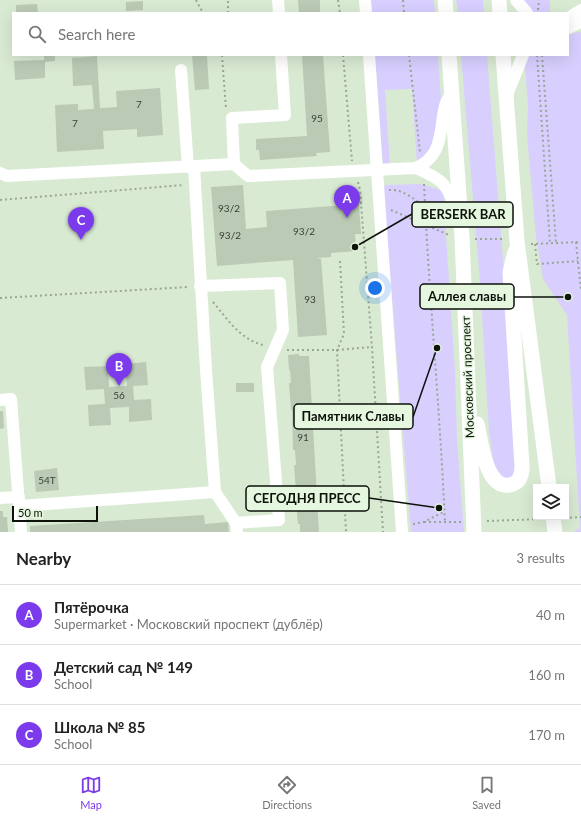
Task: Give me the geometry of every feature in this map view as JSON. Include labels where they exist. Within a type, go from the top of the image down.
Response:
[{"type":"main road","points":[[445,0],[446,12]]},
{"type":"main road","points":[[499,0],[500,12]]},
{"type":"main road","name":"Московский проспект","points":[[449,56],[462,237],[474,527]]},
{"type":"main road","points":[[503,56],[517,241],[549,484]]},
{"type":"main road","points":[[469,396],[488,471],[497,483],[510,485],[515,483],[520,478],[522,466],[510,272],[517,241]]},
{"type":"street","points":[[278,0],[278,12]]},
{"type":"street","points":[[365,0],[366,12]]},
{"type":"street","points":[[516,0],[526,12]]},
{"type":"street","points":[[569,17],[581,10]]},
{"type":"street","points":[[569,28],[581,22]]},
{"type":"street","points":[[234,164],[232,118],[285,115],[281,56]]},
{"type":"street","points":[[369,56],[402,531]]},
{"type":"street","points":[[507,96],[523,56]]},
{"type":"street","points":[[181,70],[191,166],[195,184],[200,286],[215,492],[236,527],[279,520],[268,367],[284,330],[280,282],[200,286]]},
{"type":"street","points":[[420,168],[433,155],[438,146],[446,104],[452,91]]},
{"type":"street","points":[[0,173],[7,176],[234,164],[248,176],[420,168],[438,179],[446,187],[452,197],[462,237]]},
{"type":"street","points":[[0,400],[11,399],[21,532]]},
{"type":"street","points":[[0,498],[19,501],[215,492]]},
{"type":"path","points":[[196,0],[202,12]]},
{"type":"path","points":[[228,0],[228,12]]},
{"type":"path","points":[[338,0],[340,12]]},
{"type":"path","points":[[403,0],[404,12]]},
{"type":"path","points":[[538,12],[539,0]]},
{"type":"path","points":[[223,56],[225,108],[232,118]]},
{"type":"path","points":[[343,56],[353,170],[360,190],[372,347],[383,532]]},
{"type":"path","points":[[409,56],[425,207],[445,522]]},
{"type":"path","points":[[537,56],[550,243],[581,243]]},
{"type":"path","points":[[542,56],[556,243]]},
{"type":"path","points":[[0,200],[195,184]]},
{"type":"path","points":[[360,190],[394,189],[411,196],[425,207]]},
{"type":"path","points":[[576,242],[581,290]]},
{"type":"path","points":[[535,244],[537,264],[578,261]]},
{"type":"path","points":[[340,261],[344,334],[337,350],[346,532]]},
{"type":"path","points":[[0,298],[200,286]]},
{"type":"path","points":[[424,522],[445,511]]},
{"type":"path","points":[[402,531],[411,524],[424,522],[445,522],[474,527],[554,523],[581,517]]},
{"type":"shaded area","points":[[371,0],[434,0],[435,12],[372,12]]},
{"type":"shaded area","points":[[456,0],[483,0],[484,12],[458,12]]},
{"type":"shaded area","points":[[520,0],[550,0],[550,12],[521,12]]},
{"type":"shaded area","points":[[581,32],[581,532],[573,532],[580,528],[567,315],[543,279],[536,237],[527,135],[528,105],[524,56],[569,56],[569,34]]},
{"type":"shaded area","points":[[375,56],[438,56],[441,98],[434,148],[417,164],[412,89],[385,90],[390,166],[383,167]]},
{"type":"shaded area","points":[[461,56],[487,56],[519,464],[518,475],[505,481],[494,465],[489,432],[480,282]]},
{"type":"shaded area","points":[[421,184],[443,191],[455,370],[457,439],[464,532],[411,532],[383,188],[386,185]]},
{"type":"building","points":[[298,0],[320,0],[320,12],[299,12]]},
{"type":"building","points":[[143,1],[143,10],[126,11],[126,2]]},
{"type":"building","points":[[37,4],[38,12],[16,12],[16,5]]},
{"type":"building","points":[[44,56],[55,56],[55,61],[45,62],[45,78],[15,80],[14,61],[44,60]]},
{"type":"building","points":[[97,56],[100,108],[117,107],[116,91],[160,88],[163,135],[137,137],[137,129],[103,131],[104,149],[57,152],[55,105],[78,104],[78,110],[94,109],[92,85],[73,86],[72,58]]},
{"type":"building","points":[[192,56],[207,56],[209,89],[195,90]]},
{"type":"building","points":[[302,56],[323,56],[330,152],[316,153],[317,156],[260,160],[259,150],[256,150],[256,139],[307,136]]},
{"type":"building","points":[[243,185],[246,229],[267,227],[266,211],[359,204],[361,234],[355,234],[356,251],[331,253],[331,257],[317,258],[321,259],[327,335],[298,337],[293,260],[217,266],[211,187]]},
{"type":"building","points":[[299,354],[299,356],[309,356],[319,532],[300,532],[300,524],[298,524],[296,502],[299,502],[298,491],[296,491],[294,465],[296,465],[295,450],[293,450],[292,410],[289,383],[291,383],[288,355]]},
{"type":"building","points":[[146,362],[148,385],[133,386],[134,400],[151,399],[152,420],[129,422],[129,407],[110,408],[111,425],[89,426],[88,405],[105,404],[104,389],[86,390],[84,367],[108,366],[109,387],[127,386],[125,364]]},
{"type":"building","points":[[236,383],[254,383],[254,392],[236,392]]},
{"type":"building","points":[[0,411],[3,411],[4,428],[0,429]]},
{"type":"building","points":[[57,468],[59,490],[36,492],[34,471]]},
{"type":"building","points":[[0,511],[3,511],[3,517],[7,517],[8,532],[0,532]]},
{"type":"building","points":[[204,515],[205,524],[228,522],[229,532],[30,532],[30,526]]},
{"type":"place","name":"Пятёрочка","points":[[347,218]]},
{"type":"place","name":"Школа № 85","points":[[81,240]]},
{"type":"place","name":"BERSERK BAR","points":[[355,247]]},
{"type":"place","name":"Аллея славы","points":[[568,297]]},
{"type":"place","name":"Памятник Славы","points":[[437,348]]},
{"type":"place","name":"Детский сад № 149","points":[[119,386]]},
{"type":"place","name":"СЕГОДНЯ ПРЕСС","points":[[439,508]]}]
